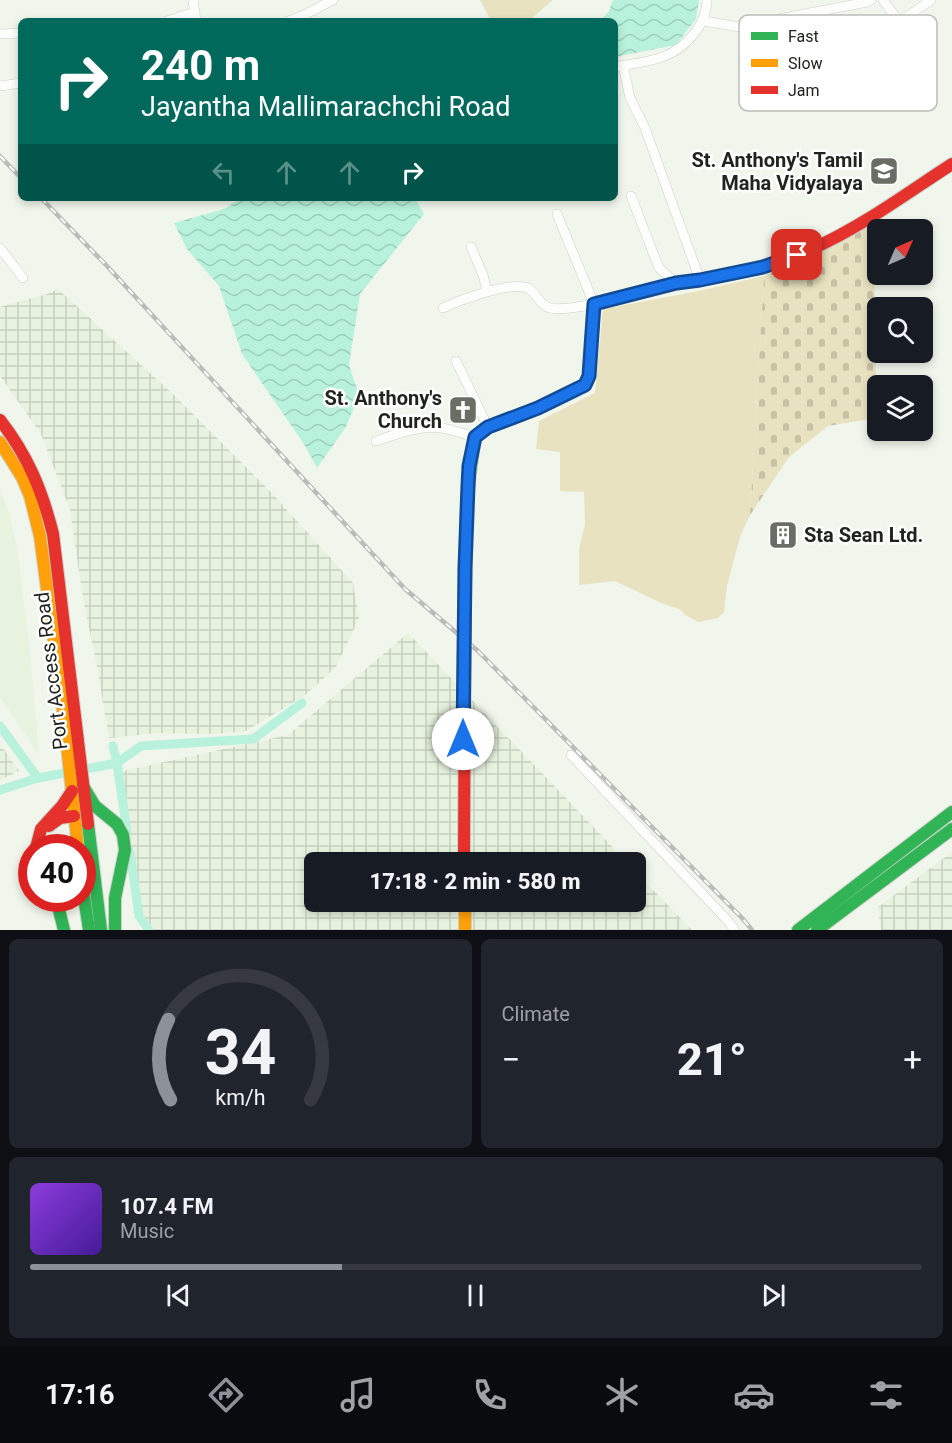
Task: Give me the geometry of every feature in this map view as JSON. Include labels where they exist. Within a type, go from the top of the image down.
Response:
[{"type":"main road","points":[[465,852],[463,716],[465,568],[469,466],[475,437],[488,427],[538,408],[585,385],[589,376],[594,304],[676,283],[763,267],[814,248],[870,218],[952,164]]},
{"type":"main road","name":"Port Access Road","points":[[0,420],[20,446],[34,471],[42,491],[53,534],[79,736],[77,788]]},
{"type":"main road","name":"Port Access Road","points":[[0,442],[26,486],[40,536],[66,739],[102,930]]},
{"type":"main road","points":[[39,834],[41,829],[77,788],[105,815]]},
{"type":"main road","points":[[798,930],[952,812]]},
{"type":"main road","points":[[43,834],[51,823],[67,816],[96,813],[114,820],[124,838],[125,851],[117,888],[115,930]]},
{"type":"main road","name":"Port Access Road","points":[[79,834],[81,815]]},
{"type":"main road","points":[[817,930],[952,829]]},
{"type":"main road","points":[[60,912],[64,930]]},
{"type":"main road","points":[[86,912],[89,930]]},
{"type":"main road","points":[[465,912],[465,930]]},
{"type":"street","points":[[193,0],[195,16]]},
{"type":"street","points":[[296,18],[333,0]]},
{"type":"street","points":[[700,280],[645,128],[630,98],[619,66],[669,56],[681,48],[703,21],[707,0]]},
{"type":"street","points":[[802,15],[871,0]]},
{"type":"street","points":[[883,0],[894,15]]},
{"type":"street","points":[[909,15],[931,0]]},
{"type":"street","points":[[703,21],[739,27]]},
{"type":"street","points":[[0,34],[18,33]]},
{"type":"street","points":[[0,86],[18,84]]},
{"type":"street","points":[[631,196],[659,268],[676,283]]},
{"type":"street","points":[[443,308],[487,291],[525,287],[531,289],[545,307],[550,309],[594,304],[557,214]]},
{"type":"street","points":[[471,247],[487,291]]},
{"type":"street","points":[[0,248],[23,278]]},
{"type":"street","points":[[456,360],[488,427]]},
{"type":"street","points":[[376,441],[430,427],[444,428],[475,437]]},
{"type":"street","points":[[571,755],[730,923],[734,930]]},
{"type":"shaded area","points":[[58,289],[174,395],[269,490],[353,583],[359,618],[336,667],[304,696],[244,732],[160,733],[109,738],[83,598],[70,510],[41,434],[0,376],[0,307]]},
{"type":"shaded area","points":[[0,490],[9,513],[17,546],[30,652],[39,755],[0,697]]},
{"type":"shaded area","points":[[408,633],[617,852],[304,852],[304,912],[646,912],[646,882],[692,930],[145,930],[114,773],[288,735]]},
{"type":"shaded area","points":[[0,744],[19,771],[0,780]]},
{"type":"shaded area","points":[[952,852],[952,930],[881,930],[878,907]]},
{"type":"green space","points":[[480,0],[553,0],[533,18],[489,18]]},
{"type":"green space","points":[[867,228],[867,285],[875,285],[875,297],[867,297],[867,363],[875,363],[876,375],[867,375],[867,420],[828,426],[789,457],[750,515],[764,276]]},
{"type":"green space","points":[[764,276],[750,515],[741,534],[734,559],[727,586],[724,612],[718,618],[698,622],[681,610],[615,581],[579,585],[579,550],[585,524],[584,492],[560,491],[560,452],[536,449],[539,421],[595,393],[603,309]]},
{"type":"water","points":[[613,0],[699,0],[696,19],[676,45],[618,56],[618,18],[603,18],[609,11]]},
{"type":"water","points":[[236,201],[417,201],[424,214],[360,294],[349,365],[359,395],[346,427],[317,468],[304,444],[242,354],[219,286],[187,249],[174,223],[224,209]]},
{"type":"waterway","points":[[38,778],[117,763],[141,746],[253,739],[302,703]]},
{"type":"waterway","points":[[0,726],[38,778],[0,790]]},
{"type":"waterway","points":[[113,746],[127,832]]},
{"type":"waterway","points":[[130,852],[139,916],[149,930]]},
{"type":"railway","points":[[0,156],[18,175]]},
{"type":"railway","points":[[44,201],[106,265],[405,589],[478,651],[752,930]]},
{"type":"traffic: fast","points":[[465,598],[467,496],[475,437],[488,427],[538,408],[585,385],[589,376],[594,304],[684,282]]},
{"type":"traffic: fast","points":[[83,786],[95,806],[117,824],[123,835],[125,850],[115,898],[115,930]]},
{"type":"traffic: fast","points":[[798,930],[952,812]]},
{"type":"traffic: fast","points":[[88,824],[101,930]]},
{"type":"traffic: fast","points":[[817,930],[952,829]]},
{"type":"traffic: fast","points":[[60,912],[64,930]]},
{"type":"traffic: fast","points":[[86,912],[89,930]]},
{"type":"traffic: slow","points":[[0,442],[22,477],[30,496],[40,536],[76,834]]},
{"type":"traffic: slow","points":[[465,912],[465,930]]},
{"type":"traffic: jam","points":[[684,282],[750,270],[814,248],[867,219],[952,164]]},
{"type":"traffic: jam","points":[[0,420],[19,447],[33,474],[53,534],[88,824]]},
{"type":"traffic: jam","points":[[464,852],[465,598]]},
{"type":"traffic: jam","points":[[40,834],[41,829],[72,791]]},
{"type":"traffic: jam","points":[[49,826],[60,818],[74,816]]},
{"type":"place","name":"St. Anthony's Tamil Maha Vidyalaya","points":[[884,171]]},
{"type":"place","name":"St. Anthony's Church","points":[[463,410]]},
{"type":"place","name":"Sta Sean Ltd.","points":[[783,535]]},
{"type":"route","points":[[463,739],[468,486],[469,466],[475,437],[488,427],[538,408],[585,385],[589,376],[594,304],[676,283],[763,267],[797,255]]}]
